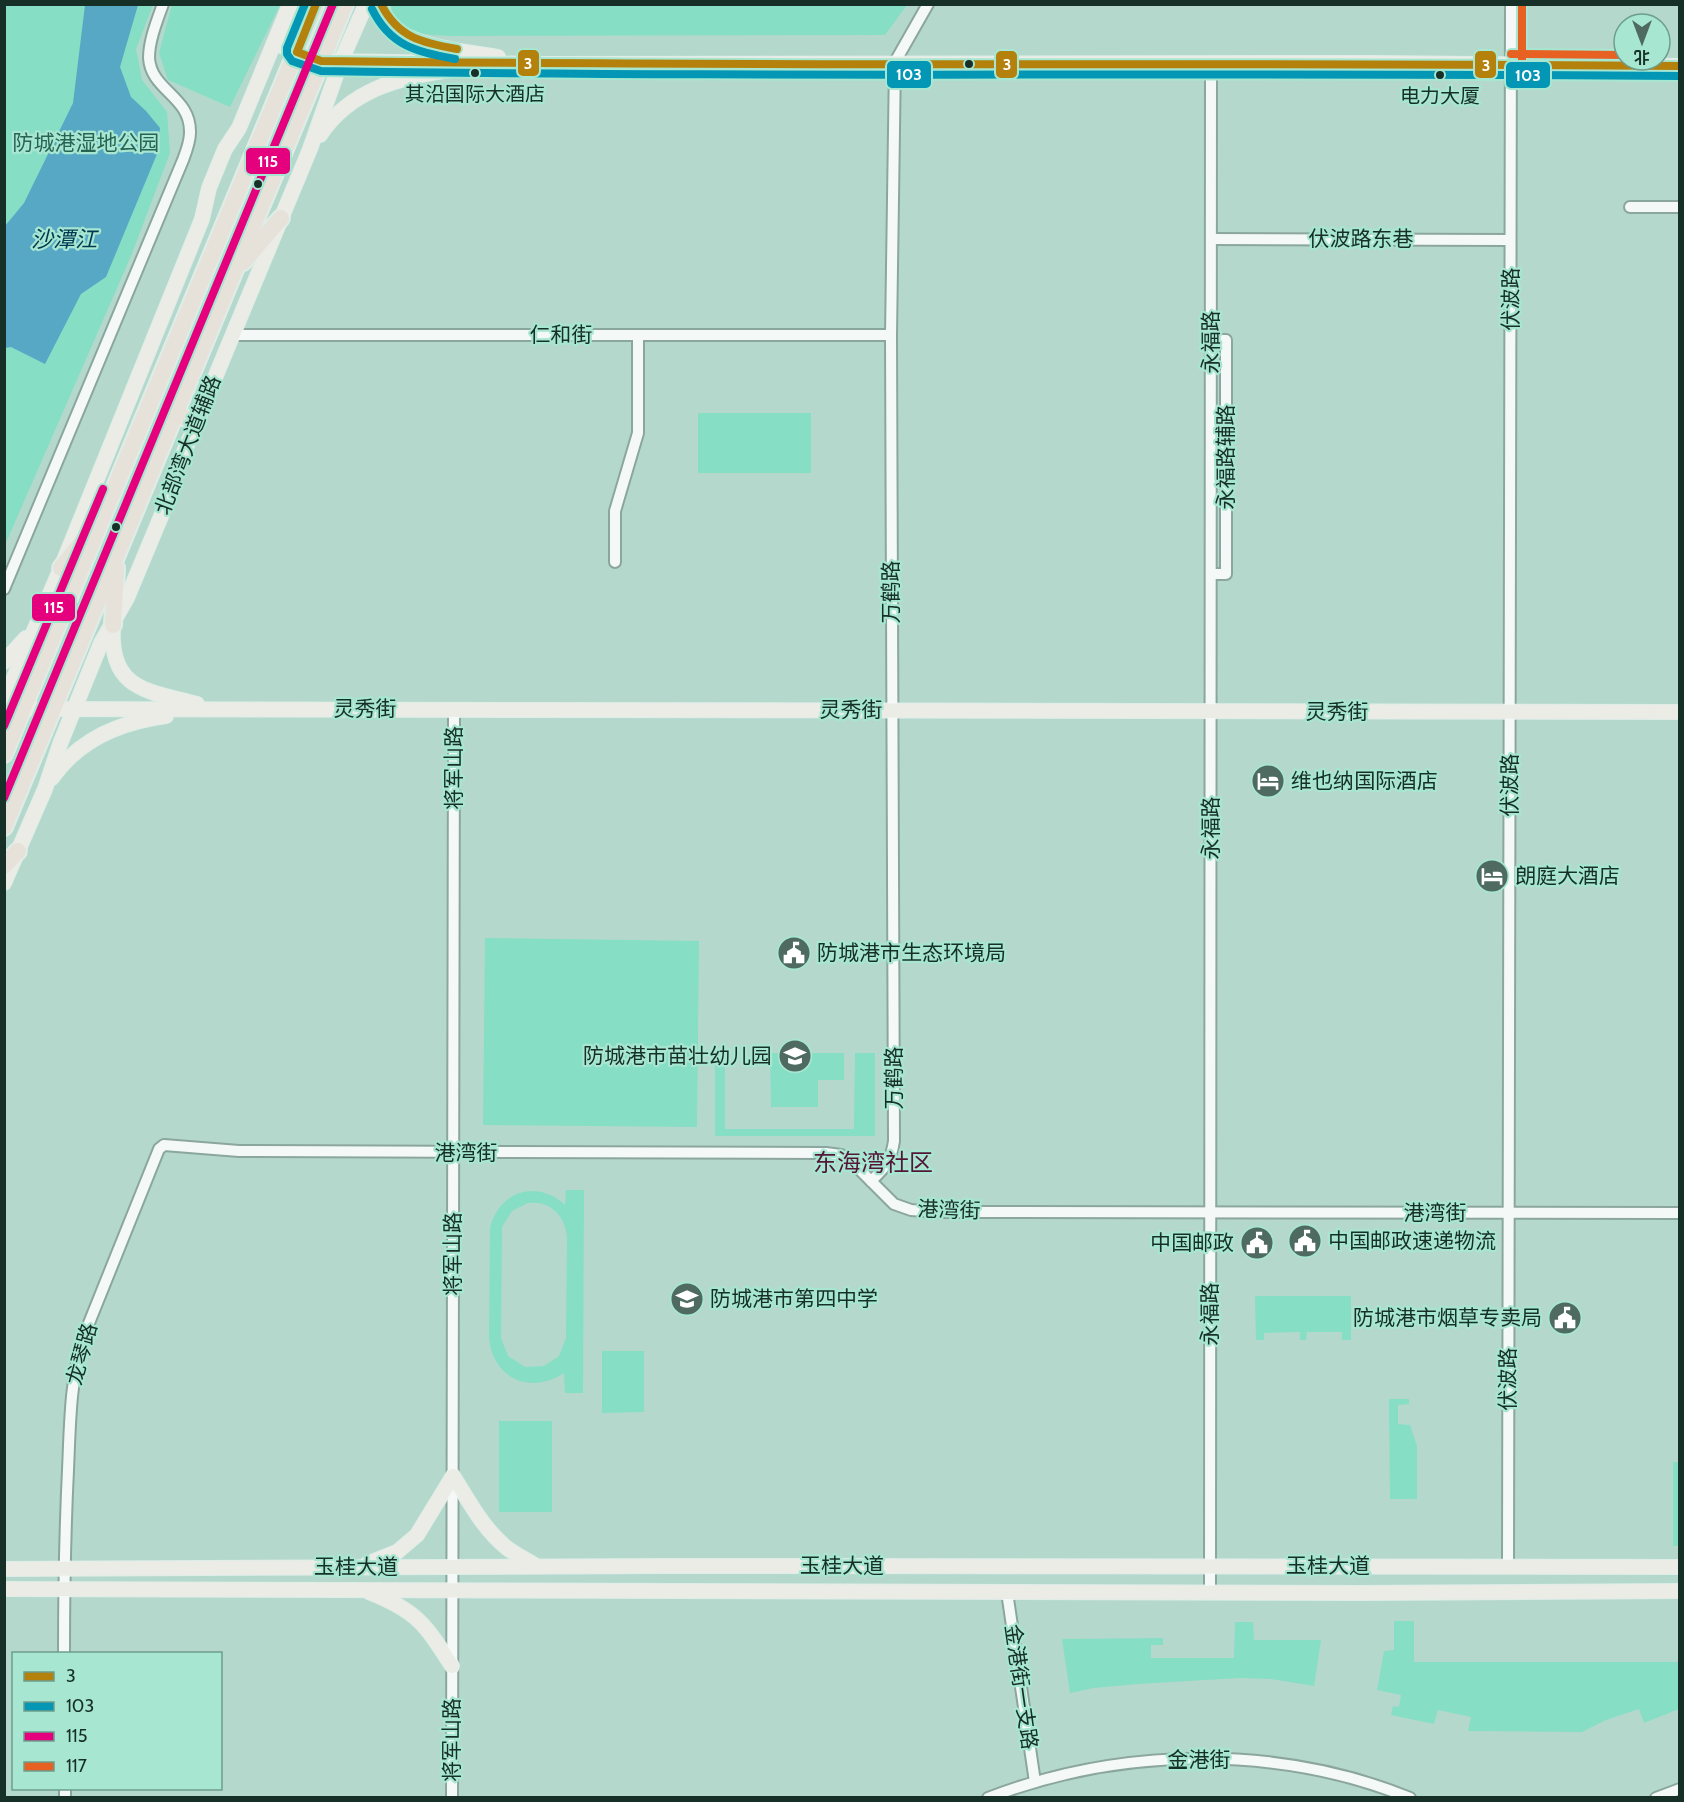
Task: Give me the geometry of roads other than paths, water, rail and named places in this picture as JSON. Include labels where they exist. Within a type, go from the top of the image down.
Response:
[{"type":"highway","points":[[4,754],[316,4]]},
{"type":"highway","points":[[4,827],[345,4]]},
{"type":"highway","points":[[234,272],[282,218]]},
{"type":"highway","points":[[175,414],[196,422]]},
{"type":"highway","points":[[61,568],[104,515]]},
{"type":"highway","points":[[113,625],[117,555]]},
{"type":"highway","points":[[4,866],[18,851]]},
{"type":"main road","points":[[4,701],[61,568],[202,219],[209,188],[225,149],[239,128],[290,4]]},
{"type":"main road","name":"北部湾大道辅路","points":[[4,883],[45,789],[101,643],[127,598],[162,514],[172,481],[282,218],[310,149],[341,61],[366,4]]},
{"type":"main road","points":[[381,4],[386,18],[400,32],[422,43],[535,64]]},
{"type":"main road","points":[[274,43],[321,61],[535,64],[895,62],[1680,66]]},
{"type":"main road","points":[[310,149],[343,107],[367,93],[420,74],[494,63]]},
{"type":"main road","points":[[4,662],[24,641],[41,616]]},
{"type":"main road","points":[[113,625],[112,642],[115,658],[121,672],[132,684],[149,692],[218,709]]},
{"type":"main road","name":"灵秀街","points":[[23,709],[1680,712]]},
{"type":"main road","points":[[45,789],[61,765],[83,745],[113,728],[145,719],[218,709]]},
{"type":"main road","points":[[360,1567],[398,1552],[417,1535],[453,1476],[478,1517],[491,1533],[508,1549],[536,1566]]},
{"type":"main road","name":"玉桂大道","points":[[4,1569],[536,1566],[1680,1567]]},
{"type":"main road","name":"玉桂大道","points":[[4,1589],[1007,1592],[1680,1591]]},
{"type":"main road","points":[[361,1589],[394,1603],[417,1617],[433,1636],[452,1666]]},
{"type":"street","points":[[4,589],[183,160],[190,133],[184,107],[155,79],[149,59],[154,30],[163,4]]},
{"type":"street","name":"万鹤路","points":[[871,1180],[887,1165],[894,1141],[891,335],[895,62],[928,4]]},
{"type":"street","name":"伏波路","points":[[1508,1566],[1511,4]]},
{"type":"street","name":"永福路","points":[[1211,63],[1211,340]]},
{"type":"street","points":[[1630,207],[1680,207]]},
{"type":"street","name":"伏波路东巷","points":[[1211,239],[1510,240]]},
{"type":"street","name":"仁和街","points":[[232,335],[891,335]]},
{"type":"street","points":[[615,562],[615,511],[638,433],[638,335]]},
{"type":"street","name":"永福路辅路","points":[[1211,340],[1226,340],[1226,574],[1211,574]]},
{"type":"street","name":"永福路","points":[[1210,1592],[1211,574]]},
{"type":"street","points":[[4,709],[23,709]]},
{"type":"street","name":"将军山路","points":[[452,1797],[454,710]]},
{"type":"street","name":"龙琴路","points":[[64,1652],[64,1569],[71,1395],[76,1359],[83,1338],[159,1149],[165,1145],[239,1152]]},
{"type":"street","name":"港湾街","points":[[239,1152],[826,1153],[841,1155],[849,1159],[894,1203],[911,1210],[937,1212],[1680,1214]]},
{"type":"street","name":"金港街一支路","points":[[1007,1592],[1035,1782]]},
{"type":"street","name":"金港街","points":[[988,1797],[1072,1772],[1136,1762],[1166,1760],[1228,1760],[1294,1766],[1379,1786],[1410,1797]]},
{"type":"street","points":[[1656,1797],[1680,1789]]},
{"type":"water","name":"沙潭江","points":[[85,5],[138,5],[120,67],[131,97],[160,128],[157,154],[106,277],[81,294],[45,364],[11,347],[5,348],[5,226],[24,203],[73,103]]},
{"type":"place","name":"其沿国际大酒店","points":[[475,73]]},
{"type":"place","name":"电力大厦","points":[[1440,75]]},
{"type":"place","name":"维也纳国际酒店","points":[[1268,781]]},
{"type":"place","name":"朗庭大酒店","points":[[1492,876]]},
{"type":"place","name":"防城港市生态环境局","points":[[794,953]]},
{"type":"place","name":"防城港市苗壮幼儿园","points":[[795,1056]]},
{"type":"place","name":"中国邮政速递物流","points":[[1305,1241]]},
{"type":"place","name":"中国邮政","points":[[1257,1243]]},
{"type":"place","name":"防城港市第四中学","points":[[687,1299]]},
{"type":"place","name":"防城港市烟草专卖局","points":[[1565,1318]]},
{"type":"district","name":"东海湾社区","points":[[873,1163]]},
{"type":"park label","name":"防城港湿地公园","points":[[86,143]]}]
